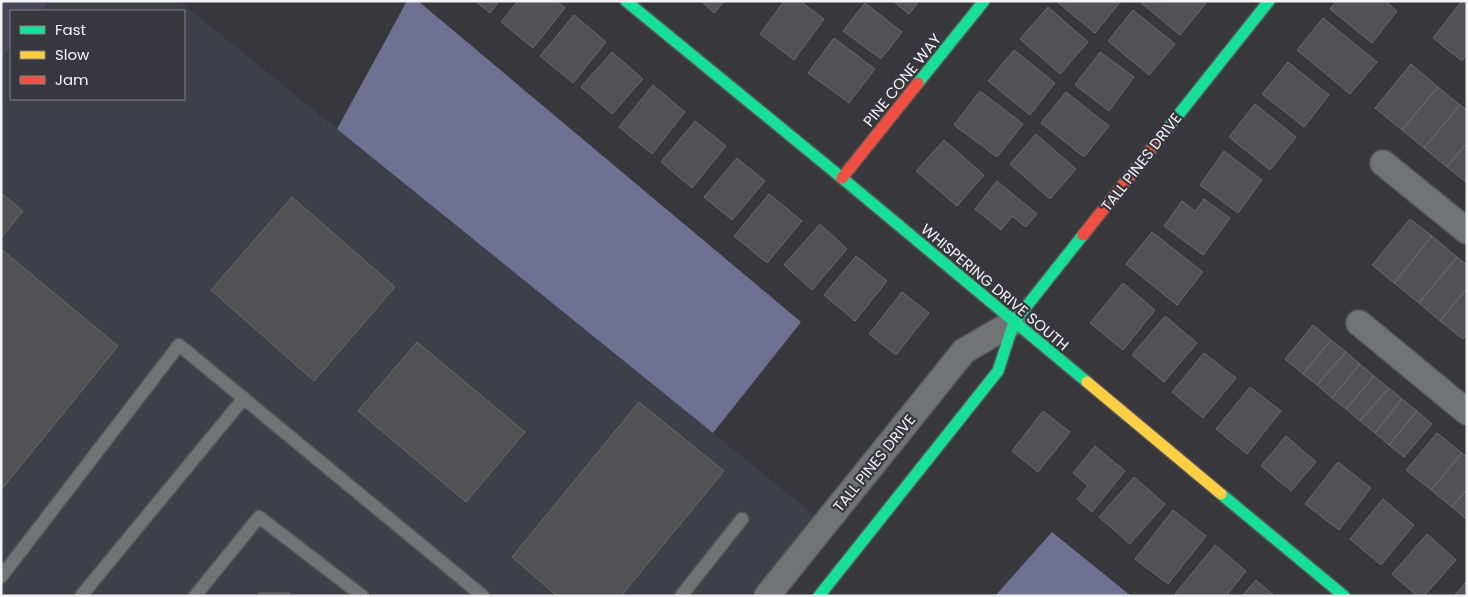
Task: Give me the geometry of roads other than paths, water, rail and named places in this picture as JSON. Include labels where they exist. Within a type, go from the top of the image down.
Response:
[{"type":"street","name":"WHISPERING DRIVE SOUTH","points":[[626,1],[842,178],[1344,596]]},
{"type":"street","name":"PINE CONE WAY","points":[[842,178],[984,1]]},
{"type":"street","name":"TALL PINES DRIVE","points":[[819,596],[998,371],[1014,322],[1269,1]]},
{"type":"street","points":[[1383,163],[1467,231]]},
{"type":"street","name":"TALL PINES DRIVE","points":[[767,596],[964,351],[1014,322]]},
{"type":"street","points":[[1359,323],[1467,412]]},
{"type":"lane","points":[[1,577],[179,344],[483,596]]},
{"type":"lane","points":[[81,596],[244,398]]},
{"type":"lane","points":[[196,596],[259,517],[362,596]]},
{"type":"lane","points":[[681,596],[742,519]]}]
